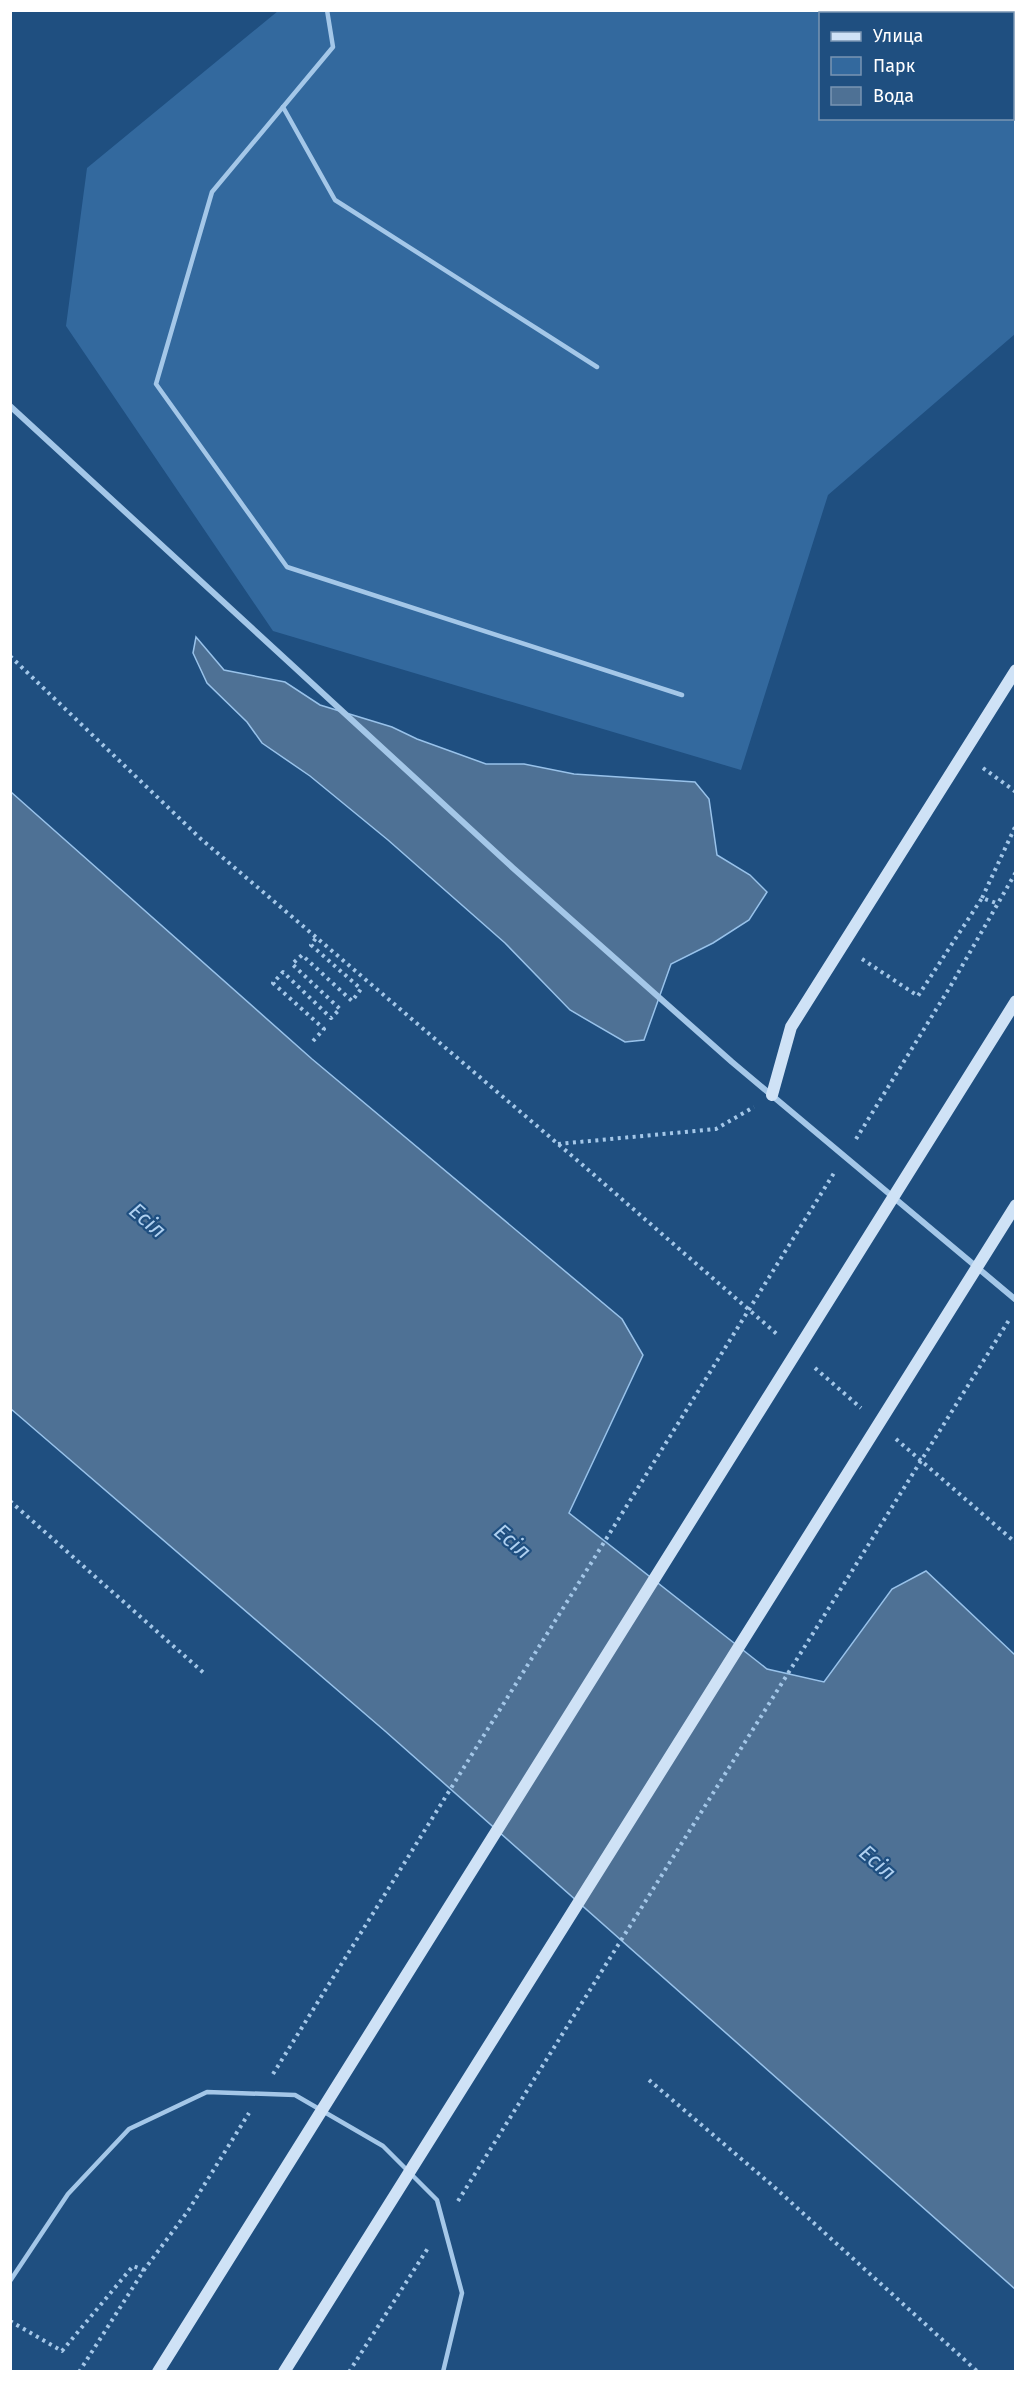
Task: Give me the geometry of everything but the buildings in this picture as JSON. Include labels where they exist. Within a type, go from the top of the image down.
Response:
[{"type":"main road","points":[[772,1095],[791,1028],[1016,670]]},
{"type":"main road","points":[[158,2372],[1016,1001]]},
{"type":"main road","points":[[284,2372],[1016,1205]]},
{"type":"street","points":[[10,406],[513,868],[772,1095],[1016,1300]]},
{"type":"lane","points":[[327,10],[333,47],[212,192],[156,384],[287,567],[682,695]]},
{"type":"lane","points":[[283,107],[335,200],[597,367]]},
{"type":"lane","points":[[10,2281],[68,2194],[129,2129],[207,2092],[295,2095],[383,2146],[437,2200],[462,2293],[443,2372]]},
{"type":"path","points":[[10,656],[201,839],[782,1340]]},
{"type":"path","points":[[963,754],[1016,792]]},
{"type":"path","points":[[842,945],[918,996],[982,898],[1016,825]]},
{"type":"path","points":[[849,1149],[950,987],[996,903],[1016,872]]},
{"type":"path","points":[[982,898],[996,903]]},
{"type":"path","points":[[313,1041],[324,1029],[273,982],[283,972],[331,1018],[340,1009],[292,964],[302,955],[352,1001],[361,989],[311,945],[316,938]]},
{"type":"path","points":[[557,1144],[716,1130],[772,1095]]},
{"type":"path","points":[[270,2079],[837,1169]]},
{"type":"path","points":[[454,2207],[1009,1319]]},
{"type":"path","points":[[809,1363],[863,1410]]},
{"type":"path","points":[[890,1434],[1016,1543]]},
{"type":"path","points":[[10,1501],[206,1674]]},
{"type":"path","points":[[648,2080],[773,2186],[978,2372]]},
{"type":"path","points":[[79,2372],[144,2270],[188,2211],[251,2110]]},
{"type":"path","points":[[349,2372],[429,2247]]},
{"type":"path","points":[[10,2321],[62,2351],[133,2266],[144,2270]]},
{"type":"green space","points":[[278,11],[1015,11],[1015,334],[828,495],[741,770],[273,631],[66,326],[87,168]]},
{"type":"water","points":[[196,637],[224,670],[285,682],[320,705],[392,727],[417,739],[486,764],[524,764],[574,774],[695,782],[709,799],[717,855],[750,875],[767,892],[749,920],[713,943],[671,964],[644,1040],[625,1042],[570,1010],[505,943],[388,840],[310,776],[262,743],[247,722],[207,683],[193,653]]},
{"type":"water","name":"Есіл","points":[[11,792],[312,1059],[622,1319],[643,1355],[569,1513],[767,1669],[824,1682],[892,1589],[926,1571],[1015,1655],[1015,2289],[385,1731],[11,1409]]}]
